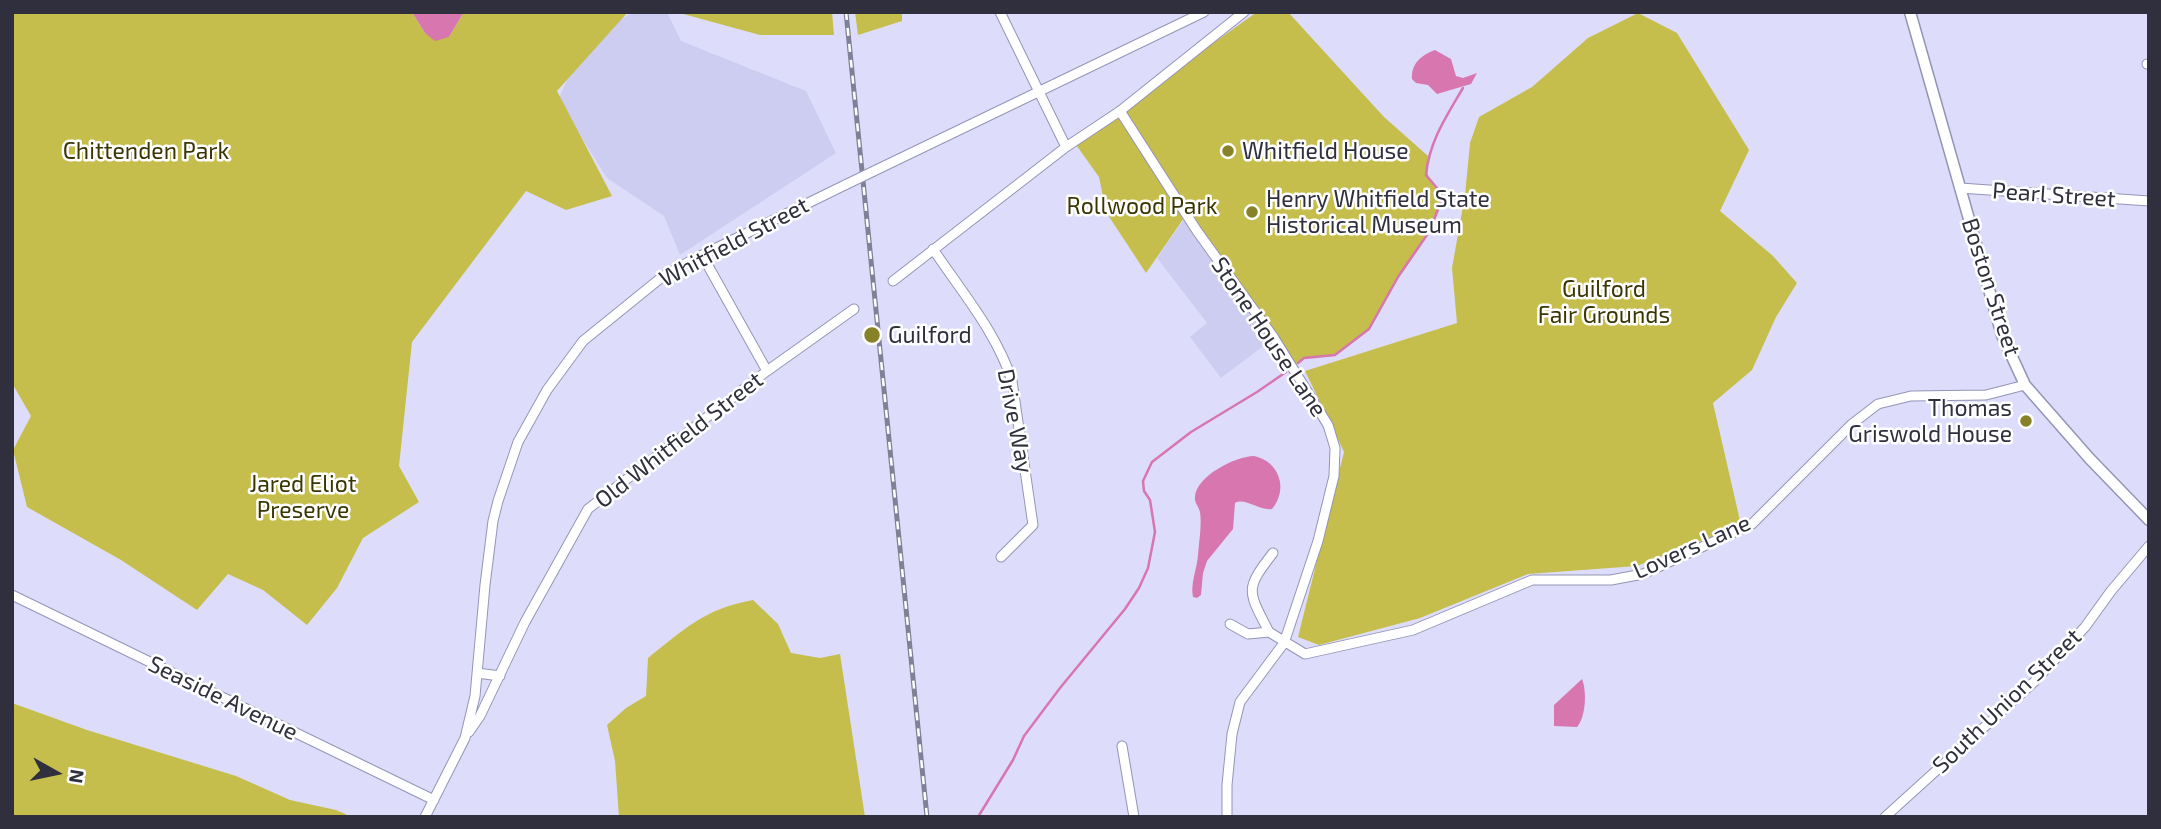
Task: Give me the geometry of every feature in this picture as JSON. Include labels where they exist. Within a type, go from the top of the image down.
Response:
[{"type":"main road","name":"Boston Street","points":[[1910,12],[2001,335],[2025,385],[2090,459],[2149,520]]},
{"type":"street","points":[[1000,12],[1066,147]]},
{"type":"street","name":"Whitfield Street","points":[[425,817],[465,738],[475,696],[493,521],[518,442],[547,390],[583,341],[662,277],[874,171],[1204,12]]},
{"type":"street","points":[[893,281],[1066,147],[1120,111],[1244,12]]},
{"type":"street","name":"Stone House Lane","points":[[1120,111],[1197,231],[1274,338],[1328,425],[1335,448],[1334,476],[1318,541],[1284,643],[1240,702],[1232,734],[1227,817]]},
{"type":"street","name":"Pearl Street","points":[[1960,188],[2149,201]]},
{"type":"street","name":"Drive Way","points":[[933,249],[990,334],[1012,381],[1032,525],[1001,557]]},
{"type":"street","points":[[702,256],[767,371]]},
{"type":"street","name":"Old Whitfield Street","points":[[465,738],[480,716],[525,622],[589,509],[767,371],[854,309]]},
{"type":"street","name":"Lovers Lane","points":[[1284,643],[1305,654],[1413,630],[1532,580],[1611,580],[1643,574],[1752,524],[1852,424],[1878,404],[1910,396],[1986,395],[2025,385]]},
{"type":"street","name":"South Union Street","points":[[1885,817],[2034,682],[2085,627],[2110,591],[2149,546]]},
{"type":"street","points":[[1273,553],[1251,586],[1255,604],[1269,632],[1284,643]]},
{"type":"street","name":"Seaside Avenue","points":[[12,595],[434,800]]},
{"type":"street","points":[[1230,624],[1248,634],[1269,632]]},
{"type":"street","points":[[477,673],[500,676]]},
{"type":"street","points":[[1122,746],[1133,817]]},
{"type":"shaded area","points":[[412,12],[471,12],[462,15],[449,37],[435,41],[425,33]]},
{"type":"shaded area","points":[[633,12],[667,12],[681,41],[806,91],[836,153],[680,255],[664,216],[607,178],[558,100],[569,76],[599,33]]},
{"type":"shaded area","points":[[1435,50],[1451,59],[1456,76],[1463,78],[1477,73],[1471,84],[1437,94],[1428,85],[1416,83],[1412,79],[1415,65],[1421,57]]},
{"type":"shaded area","points":[[1187,215],[1274,338],[1221,378],[1190,337],[1207,323],[1157,258]]},
{"type":"shaded area","points":[[1254,456],[1270,464],[1279,477],[1280,493],[1277,501],[1272,509],[1243,502],[1235,503],[1233,529],[1207,561],[1201,595],[1193,597],[1192,587],[1201,527],[1200,512],[1195,499],[1197,489],[1209,475],[1228,463]]},
{"type":"shaded area","points":[[1582,679],[1585,704],[1580,723],[1577,727],[1554,726],[1554,705]]},
{"type":"green space","points":[[12,12],[412,12],[425,33],[449,37],[462,15],[471,12],[628,12],[557,91],[612,196],[566,210],[526,191],[412,342],[399,466],[419,502],[363,538],[337,588],[307,625],[263,590],[228,574],[197,610],[121,560],[27,507],[13,450],[31,416],[12,383]]},
{"type":"green space","points":[[676,12],[832,12],[834,35],[760,35]]},
{"type":"green space","points":[[855,12],[902,12],[902,21],[858,35]]},
{"type":"green space","name":"Rollwood Park","points":[[1257,12],[1288,12],[1384,117],[1428,156],[1429,177],[1442,194],[1429,232],[1398,277],[1369,329],[1335,355],[1304,358],[1292,367],[1186,215],[1146,273],[1106,212],[1099,177],[1074,142]]},
{"type":"green space","name":"Guilford Fair Grounds","points":[[1638,13],[1677,33],[1749,150],[1720,211],[1773,256],[1797,283],[1776,317],[1752,370],[1713,403],[1741,525],[1637,566],[1528,574],[1420,618],[1319,645],[1298,637],[1344,452],[1305,371],[1457,323],[1452,268],[1465,195],[1470,143],[1479,117],[1532,87],[1588,38]]},
{"type":"green space","points":[[753,600],[778,624],[791,653],[820,658],[840,654],[865,817],[619,817],[615,761],[607,725],[626,708],[646,696],[648,658],[708,614]]},
{"type":"green space","points":[[12,703],[87,730],[236,776],[290,800],[336,810],[352,817],[12,817]]},
{"type":"waterway","points":[[1298,363],[1304,358],[1335,355],[1369,329],[1398,277],[1429,232],[1442,194],[1426,175],[1428,163],[1439,130],[1463,88]]},
{"type":"waterway","points":[[978,817],[1013,760],[1024,736],[1139,588],[1148,568],[1155,532],[1150,500],[1144,491],[1143,481],[1152,462],[1191,432],[1286,372]]},
{"type":"railway","points":[[846,12],[927,817]]},
{"type":"place","name":"Whitfield House","points":[[1228,151]]},
{"type":"place","name":"Henry Whitfield State Historical Museum","points":[[1252,212]]},
{"type":"place","name":"Guilford","points":[[872,335]]},
{"type":"place","name":"Thomas Griswold House","points":[[2026,421]]},
{"type":"park label","name":"Chittenden Park","points":[[146,151]]},
{"type":"park label","name":"Jared Eliot Preserve","points":[[303,497]]}]
